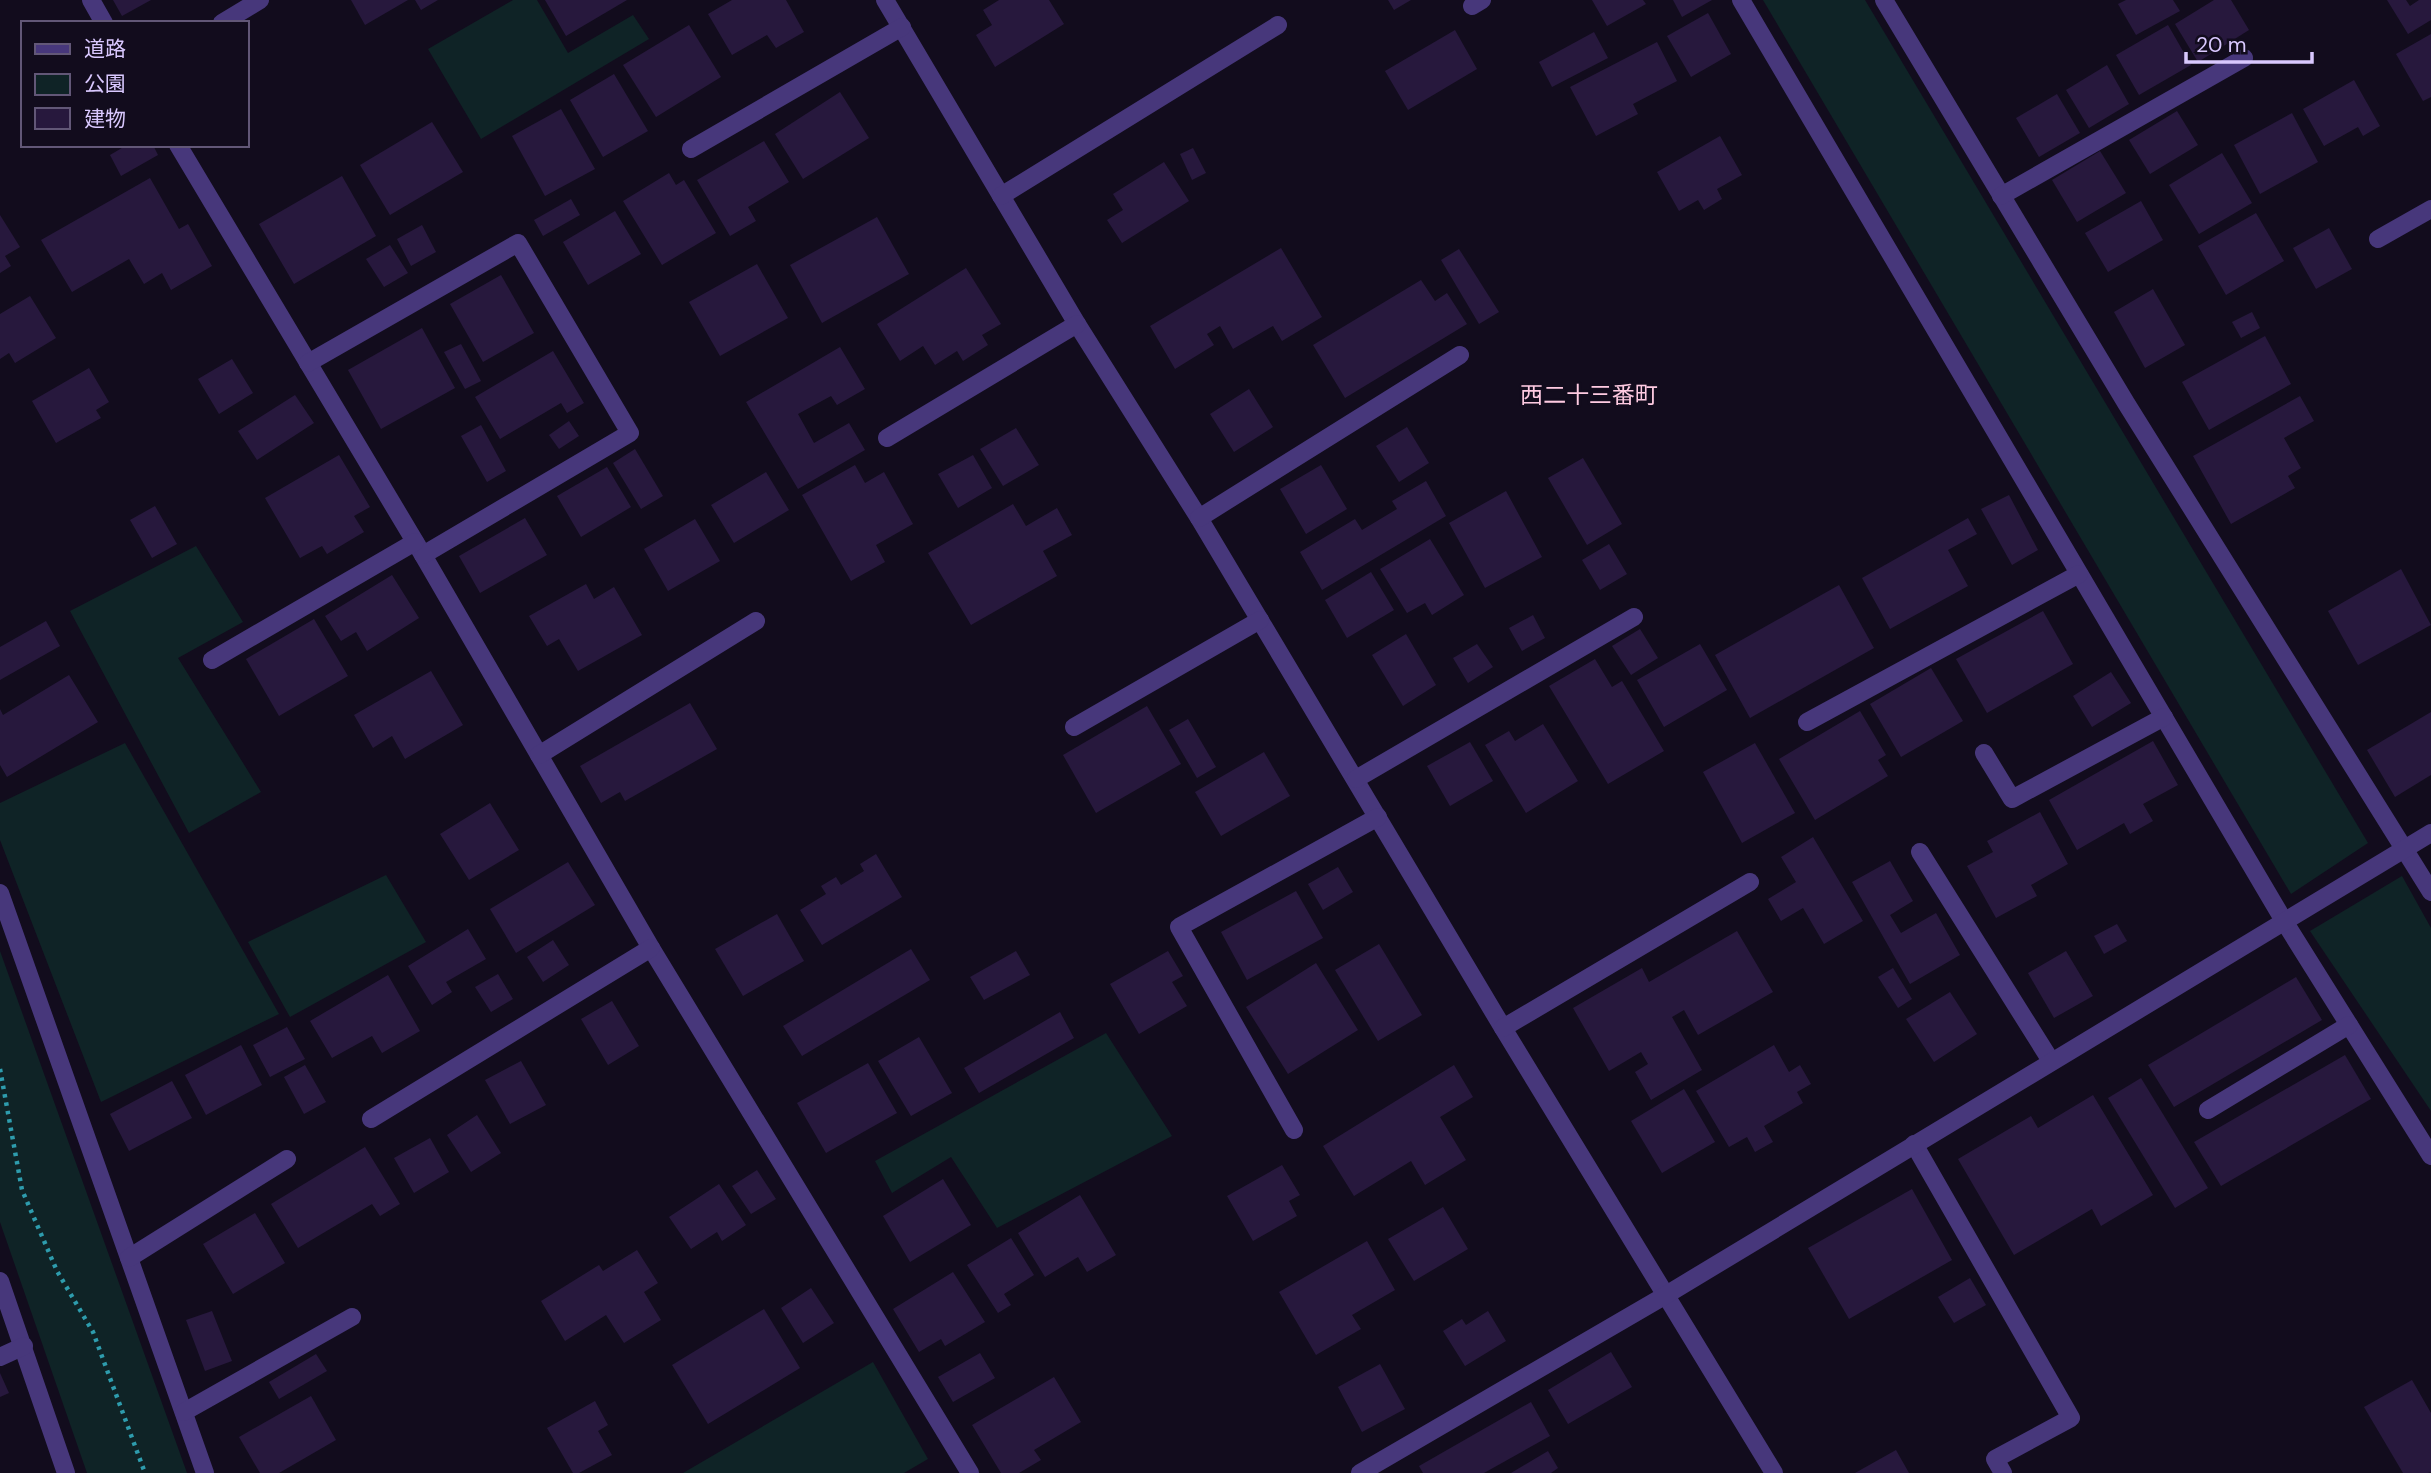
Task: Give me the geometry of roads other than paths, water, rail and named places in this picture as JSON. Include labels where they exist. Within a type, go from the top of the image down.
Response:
[{"type":"street","points":[[91,0],[103,21]]},
{"type":"street","points":[[225,21],[260,0]]},
{"type":"street","points":[[885,0],[1077,324],[1199,519],[1503,1028],[1774,1473]]},
{"type":"street","points":[[1741,0],[2284,921],[2431,1156]]},
{"type":"street","points":[[1884,0],[2126,402],[2431,892]]},
{"type":"street","points":[[1001,196],[1278,25]]},
{"type":"street","points":[[691,149],[902,27]]},
{"type":"street","points":[[2001,196],[2244,58]]},
{"type":"street","points":[[179,147],[419,548],[650,948],[970,1473]]},
{"type":"street","points":[[2378,239],[2431,209]]},
{"type":"street","points":[[212,660],[630,433],[519,243],[308,363]]},
{"type":"street","points":[[887,438],[1077,324]]},
{"type":"street","points":[[1199,519],[1460,355]]},
{"type":"street","points":[[1807,722],[2080,574]]},
{"type":"street","points":[[1356,779],[1634,617]]},
{"type":"street","points":[[539,755],[756,621]]},
{"type":"street","points":[[1074,727],[1260,621]]},
{"type":"street","points":[[1984,752],[2012,799],[2164,717]]},
{"type":"street","points":[[1294,1130],[1179,927],[1378,817]]},
{"type":"street","points":[[1360,1473],[1666,1295],[2431,833]]},
{"type":"street","points":[[1920,852],[2051,1061]]},
{"type":"street","points":[[1503,1028],[1750,882]]},
{"type":"street","points":[[0,893],[205,1473]]},
{"type":"street","points":[[371,1119],[650,948]]},
{"type":"street","points":[[2208,1110],[2349,1025]]},
{"type":"street","points":[[1914,1144],[2071,1418],[1995,1460],[2003,1473]]},
{"type":"street","points":[[129,1258],[287,1159]]},
{"type":"street","points":[[0,1281],[66,1473]]},
{"type":"street","points":[[184,1412],[352,1317]]},
{"type":"street","points":[[0,1357],[24,1346]]},
{"type":"district","name":"西二十三番町","points":[[1589,395]]}]
